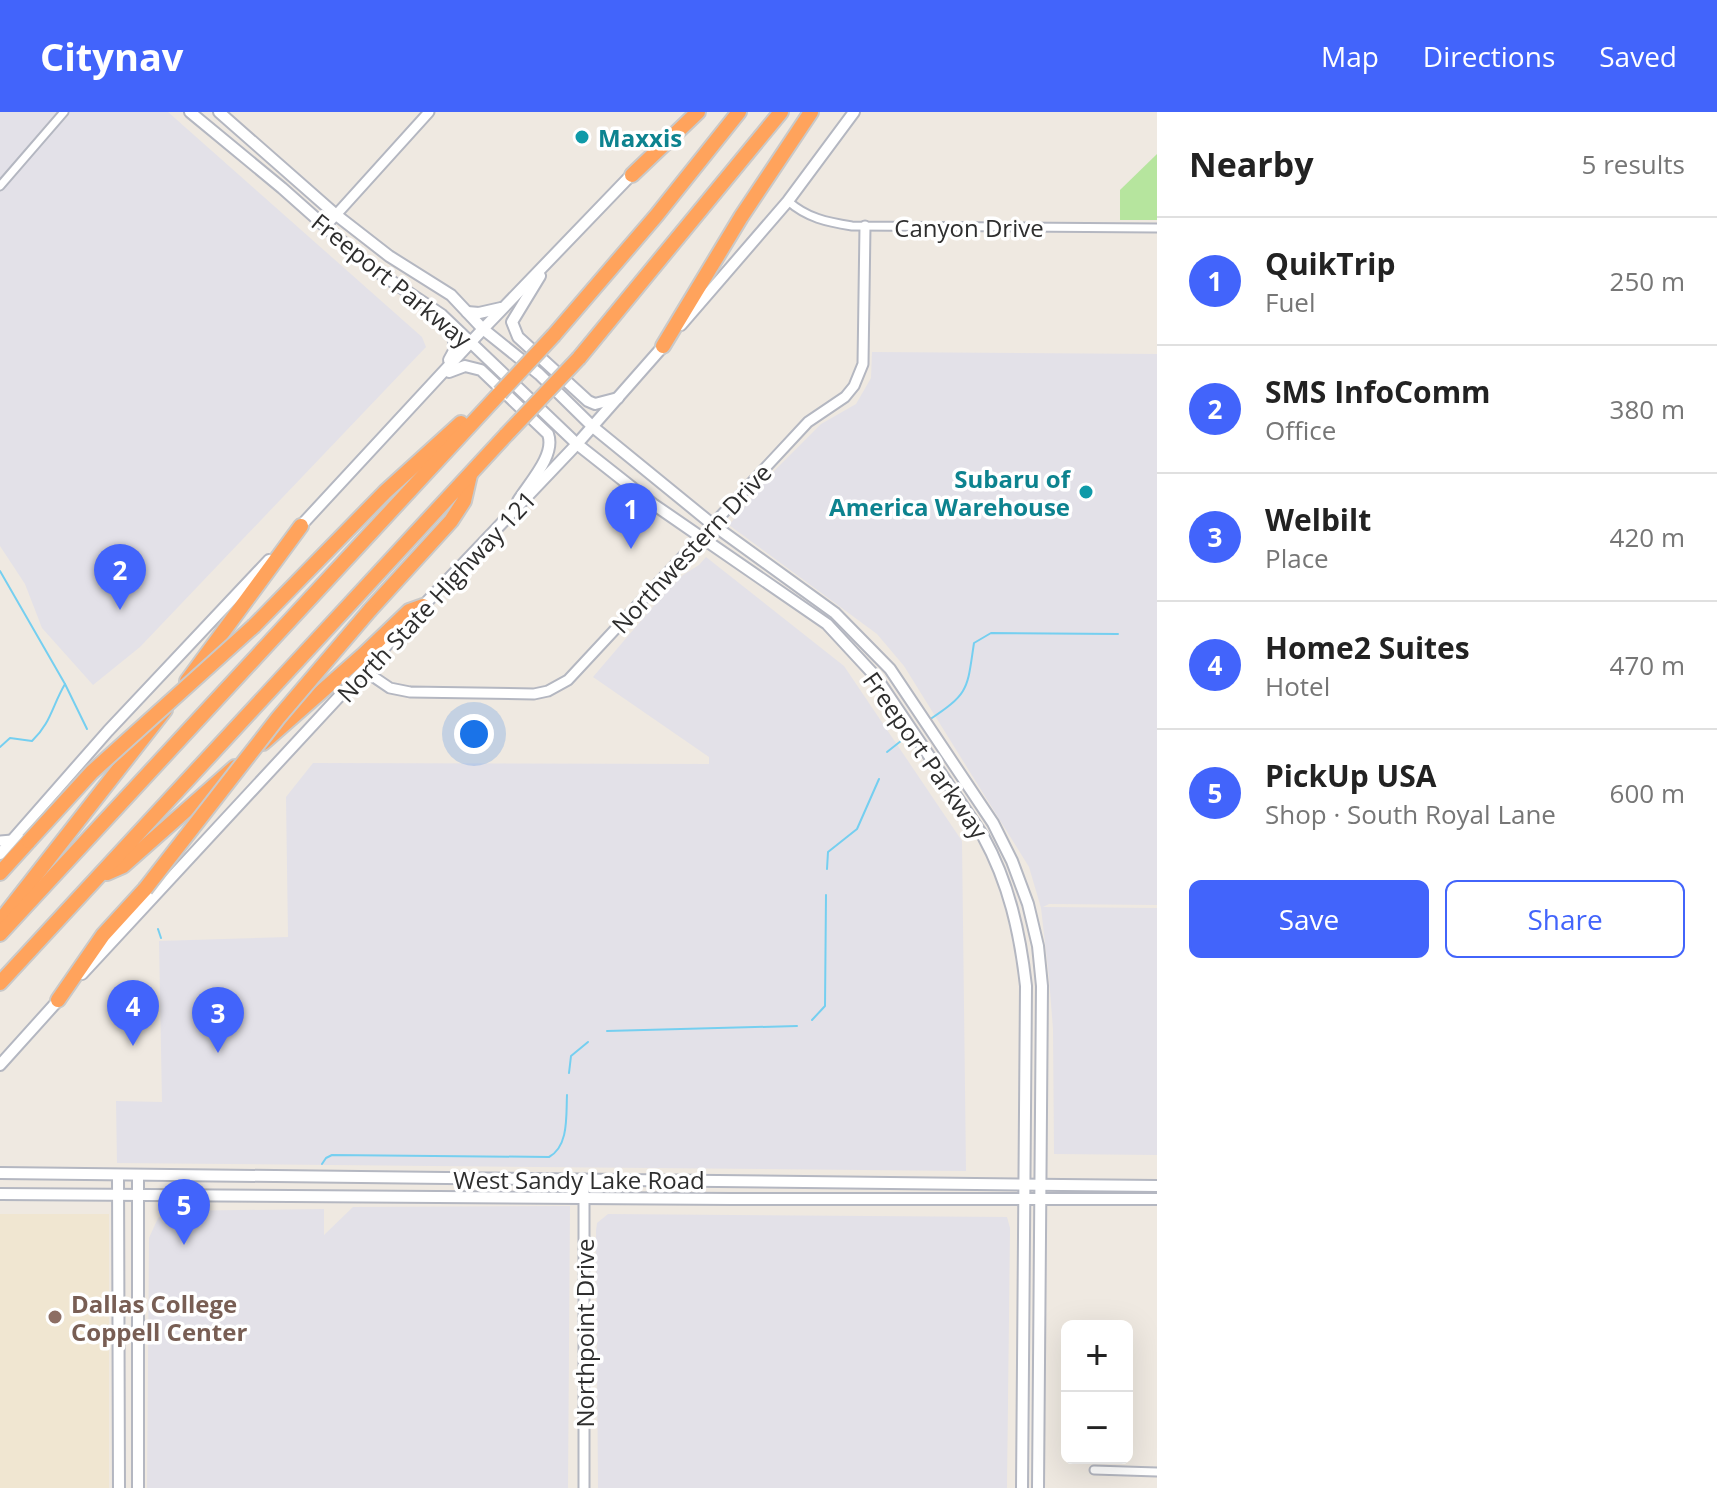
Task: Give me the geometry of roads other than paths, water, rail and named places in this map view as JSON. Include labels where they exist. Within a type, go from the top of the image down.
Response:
[{"type":"highway","points":[[632,175],[698,112]]},
{"type":"highway","points":[[0,934],[554,335],[656,216],[739,112]]},
{"type":"highway","points":[[0,983],[579,358],[781,112]]},
{"type":"highway","points":[[663,346],[748,205],[811,112]]},
{"type":"highway","points":[[0,873],[92,772],[254,626],[385,492],[484,402],[496,397]]},
{"type":"highway","points":[[58,1000],[103,935],[145,889],[278,718],[451,521],[464,501],[470,474]]},
{"type":"highway","points":[[0,921],[142,741],[301,526]]},
{"type":"highway","points":[[102,874],[123,866],[409,611],[423,606]]},
{"type":"main road","name":"Freeport Parkway","points":[[190,112],[372,268],[442,315],[577,444],[700,538],[827,624],[876,677],[983,836],[997,861],[1012,907],[1022,949],[1027,1040],[1023,1199]]},
{"type":"main road","name":"Freeport Parkway","points":[[219,112],[335,214],[389,256],[451,295],[483,329],[539,374],[593,427],[712,524],[835,613],[890,669],[993,823],[1028,904],[1040,973],[1039,1199]]},
{"type":"main road","points":[[0,854],[108,731],[689,112]]},
{"type":"main road","name":"North State Highway 121","points":[[0,1065],[423,606],[593,427],[788,201],[854,112]]},
{"type":"main road","points":[[551,258],[512,322],[514,331],[588,401],[595,404],[618,397]]},
{"type":"main road","points":[[467,312],[503,308]]},
{"type":"main road","points":[[440,377],[455,349],[451,324]]},
{"type":"main road","points":[[440,377],[465,366],[481,370],[548,434],[549,451],[504,523]]},
{"type":"main road","points":[[607,411],[605,425],[614,444]]},
{"type":"main road","points":[[560,462],[579,457],[597,459]]},
{"type":"main road","points":[[1027,1040],[1042,1040]]},
{"type":"main road","name":"West Sandy Lake Road","points":[[0,1173],[1157,1186]]},
{"type":"main road","points":[[118,1175],[119,1488]]},
{"type":"main road","points":[[138,1175],[138,1488]]},
{"type":"main road","points":[[306,1177],[306,1196]]},
{"type":"main road","points":[[838,1181],[841,1199]]},
{"type":"main road","name":"West Sandy Lake Road","points":[[0,1194],[1157,1199]]},
{"type":"main road","points":[[1022,1488],[1023,1199]]},
{"type":"main road","points":[[1038,1488],[1039,1199]]},
{"type":"main road","points":[[1022,1315],[1038,1316]]},
{"type":"main road","points":[[1022,1416],[1038,1416]]},
{"type":"main road","points":[[119,1467],[138,1467]]},
{"type":"street","points":[[0,186],[64,112]]},
{"type":"street","points":[[325,227],[429,112]]},
{"type":"street","name":"Canyon Drive","points":[[788,201],[798,211],[819,220],[865,226],[1157,228]]},
{"type":"street","name":"Northwestern Drive","points":[[365,671],[390,688],[410,692],[534,694],[548,691],[568,680],[808,422],[845,397],[859,376],[863,364],[865,226]]},
{"type":"street","points":[[0,841],[12,840]]},
{"type":"street","name":"Northpoint Drive","points":[[584,1179],[584,1488]]},
{"type":"street","points":[[1094,1470],[1157,1472]]},
{"type":"waterway","points":[[0,571],[65,684],[47,721],[32,741],[10,738],[0,747]]},
{"type":"waterway","points":[[929,720],[952,703],[964,689],[974,643],[991,633],[1118,634]]},
{"type":"waterway","points":[[65,684],[87,729]]},
{"type":"waterway","points":[[887,752],[911,733]]},
{"type":"waterway","points":[[827,869],[828,852],[857,829],[879,779]]},
{"type":"waterway","points":[[812,1020],[825,1006],[826,895]]},
{"type":"waterway","points":[[158,929],[161,938]]},
{"type":"waterway","points":[[607,1031],[797,1026]]},
{"type":"waterway","points":[[569,1073],[571,1056],[588,1042]]},
{"type":"waterway","points":[[322,1164],[332,1155],[549,1157],[563,1138],[567,1095]]},
{"type":"place","name":"Maxxis","points":[[582,137]]},
{"type":"place","name":"Subaru of America Warehouse","points":[[1086,492]]},
{"type":"place","name":"QuikTrip","points":[[631,549]]},
{"type":"place","name":"SMS InfoComm","points":[[120,610]]},
{"type":"place","name":"Home2 Suites","points":[[133,1046]]},
{"type":"place","name":"Welbilt","points":[[218,1053]]},
{"type":"place","name":"PickUp USA","points":[[184,1245]]},
{"type":"place","name":"Dallas College Coppell Center","points":[[55,1317]]}]
